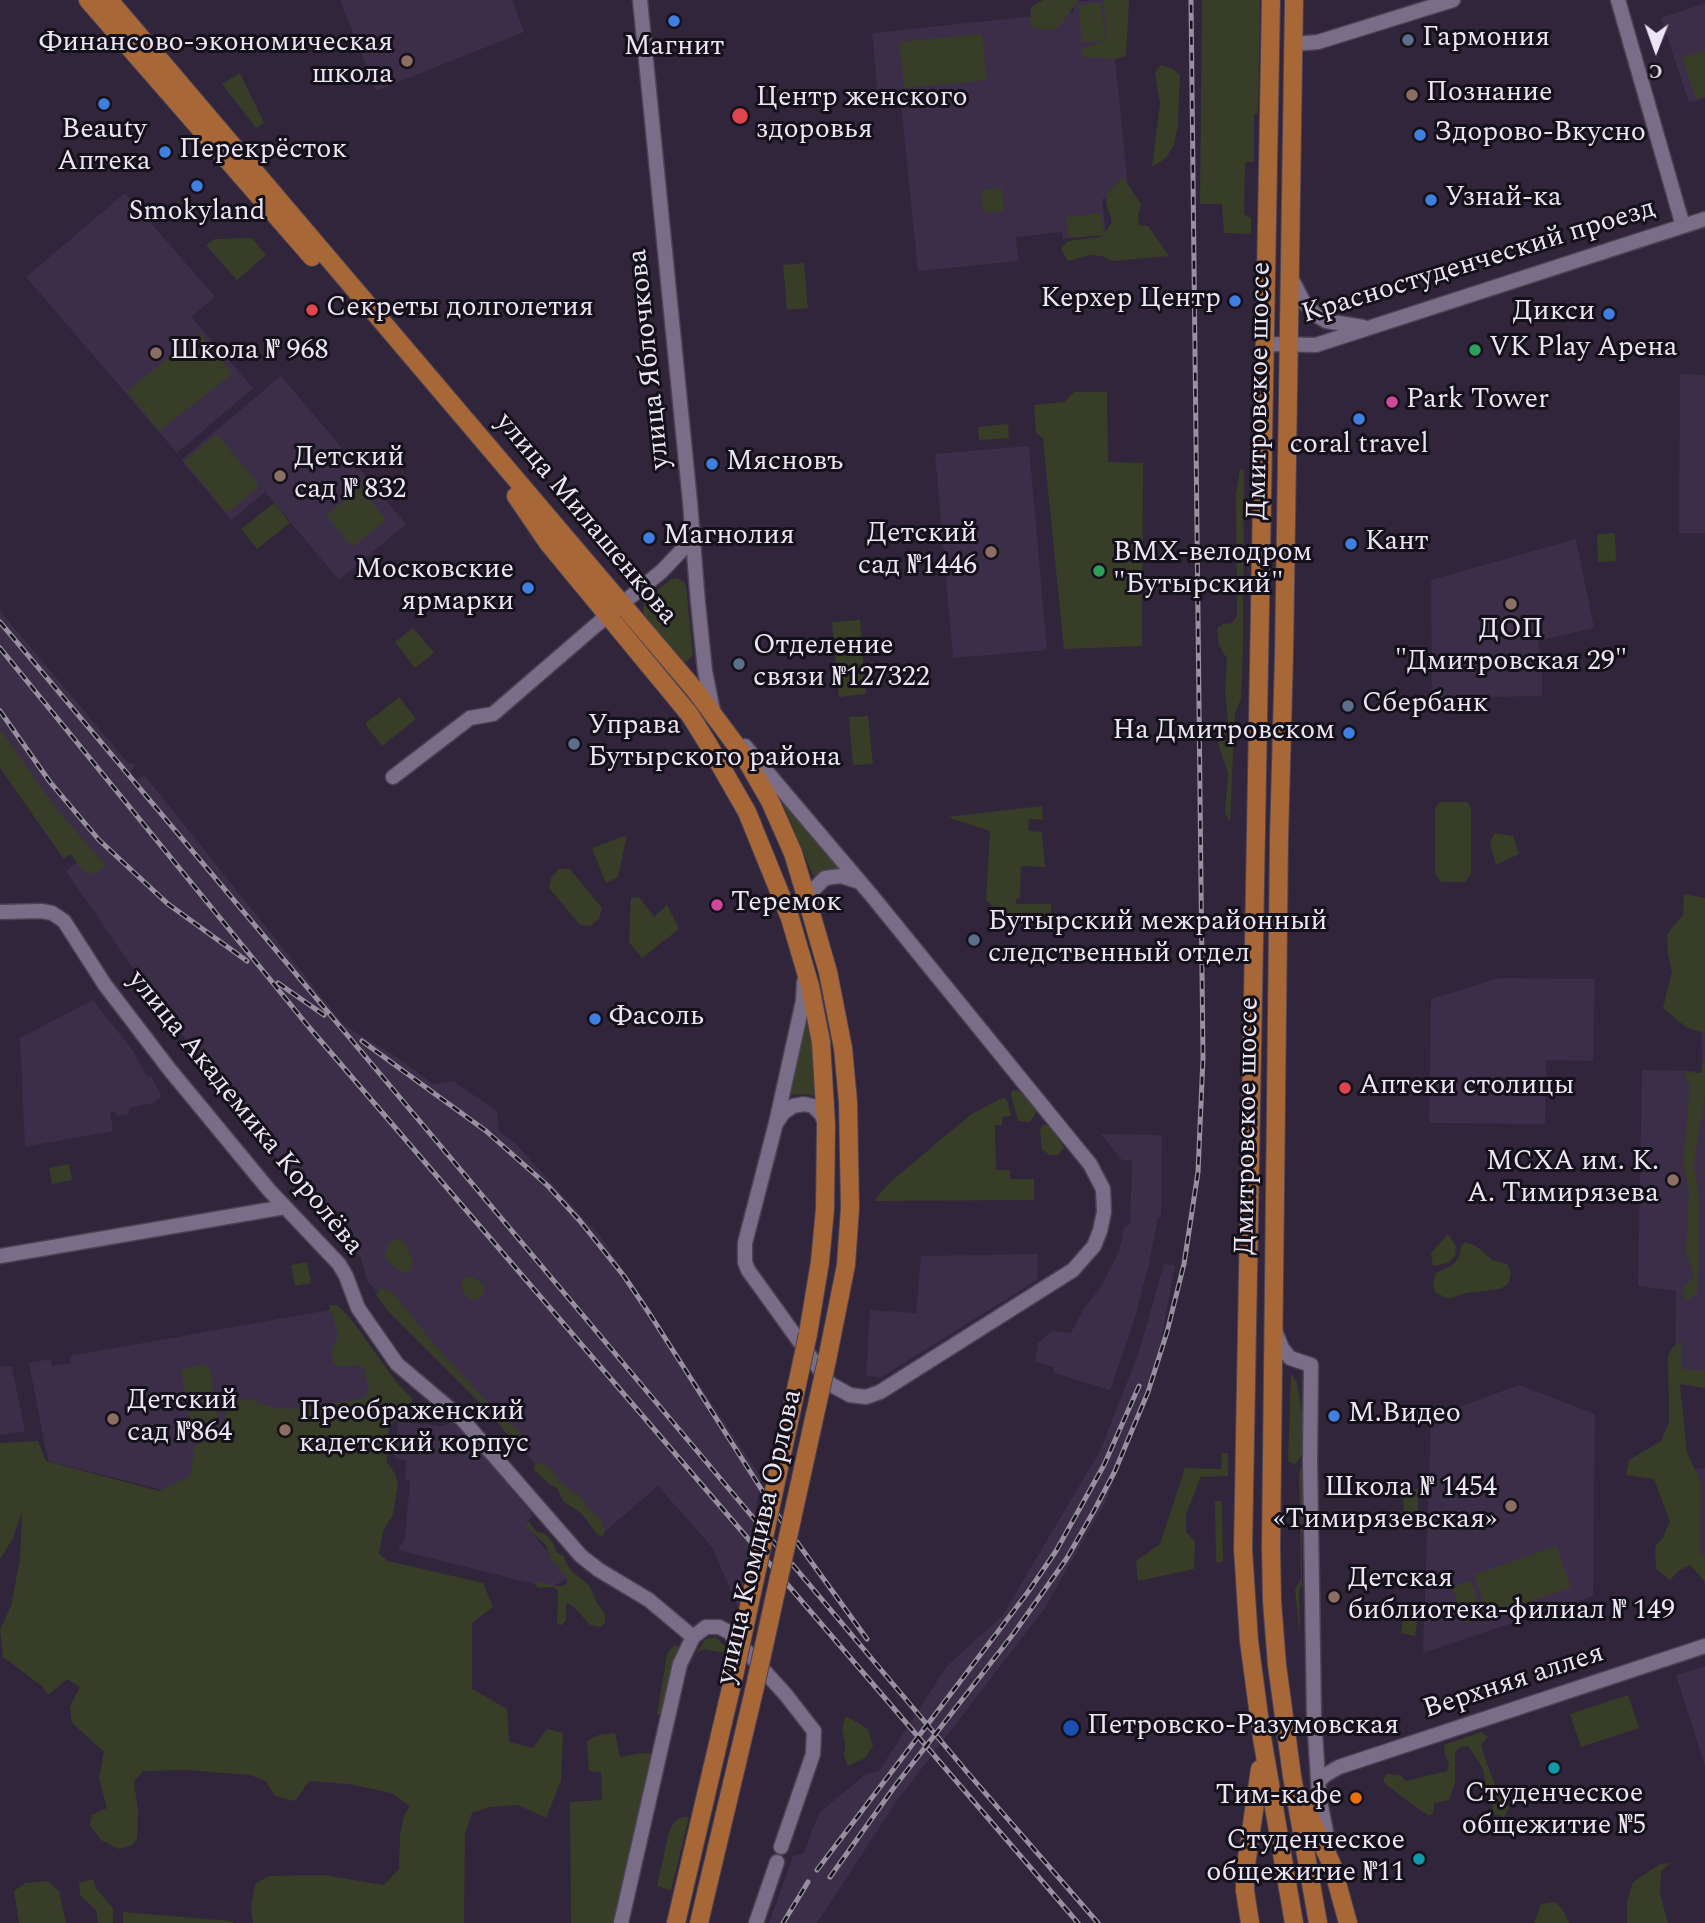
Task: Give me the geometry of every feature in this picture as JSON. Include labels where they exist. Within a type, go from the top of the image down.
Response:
[{"type":"main road","name":"улица Милашенкова","points":[[88,0],[488,461],[548,542],[695,690],[718,719],[771,800],[793,853],[828,972],[843,1048],[850,1158]]},
{"type":"main road","name":"улица Милашенкова","points":[[109,0],[615,609],[708,744],[747,812],[790,918],[802,956],[821,1042],[826,1159]]},
{"type":"main road","name":"Дмитровское шоссе","points":[[1262,1738],[1249,1641],[1244,1549],[1271,0]]},
{"type":"main road","name":"Дмитровское шоссе","points":[[1294,0],[1279,838],[1272,1601],[1292,1776],[1318,1923]]},
{"type":"main road","name":"улица Комдива Орлова","points":[[699,1923],[754,1691],[846,1265],[850,1158]]},
{"type":"main road","name":"улица Комдива Орлова","points":[[676,1923],[735,1671],[807,1334],[823,1236],[826,1159]]},
{"type":"main road","points":[[1250,1923],[1245,1872],[1250,1826],[1259,1787],[1262,1738]]},
{"type":"main road","points":[[1262,1738],[1294,1923]]},
{"type":"main road","points":[[1292,1776],[1332,1865],[1348,1923]]},
{"type":"street","name":"улица Яблочкова","points":[[640,0],[705,671],[718,719]]},
{"type":"street","points":[[1293,44],[1318,42],[1453,0]]},
{"type":"street","points":[[1618,0],[1683,226]]},
{"type":"street","name":"Красностуденческий проезд","points":[[1266,344],[1316,345],[1705,219]]},
{"type":"street","points":[[1289,274],[1303,302],[1316,316],[1326,321],[1368,328]]},
{"type":"street","points":[[393,777],[470,718],[494,714],[662,571],[681,551],[689,536],[692,522]]},
{"type":"street","points":[[662,571],[683,568],[694,577],[696,583]]},
{"type":"street","points":[[679,702],[695,690],[705,671]]},
{"type":"street","points":[[718,719],[861,882],[1090,1164],[1103,1189],[1101,1231],[1084,1260],[1055,1284],[880,1392],[866,1397],[849,1395],[830,1384],[748,1270],[745,1262],[745,1243],[776,1123],[803,1001],[802,956]]},
{"type":"street","points":[[811,913],[813,890],[825,878],[841,876],[861,882]]},
{"type":"street","name":"улица Академика Королёва","points":[[0,912],[41,911],[52,913],[64,921],[105,985],[170,1070],[285,1207],[339,1264],[365,1320],[402,1370],[462,1419],[581,1556],[598,1570],[649,1600],[693,1637]]},
{"type":"street","points":[[776,1123],[783,1113],[793,1106],[804,1104],[813,1106],[826,1124]]},
{"type":"street","points":[[0,1256],[285,1207]]},
{"type":"street","points":[[1273,1328],[1290,1358],[1311,1365],[1310,1461],[1317,1762],[1332,1865]]},
{"type":"street","points":[[621,1923],[680,1664],[693,1637],[714,1626],[729,1632],[786,1695],[814,1731],[813,1754],[756,1923]]},
{"type":"street","name":"Верхняя аллея","points":[[1318,1782],[1339,1767],[1705,1646]]},
{"type":"street","points":[[1317,1762],[1329,1768],[1339,1767]]},
{"type":"shaded area","name":"Финансово-экономическая школа","points":[[340,0],[512,0],[524,32],[376,91]]},
{"type":"shaded area","points":[[1109,0],[1129,196],[1102,199],[1106,235],[1063,239],[1062,232],[1016,237],[1018,261],[918,271],[901,105],[879,107],[872,33],[1074,12],[1073,1]]},
{"type":"shaded area","points":[[1705,3],[1705,98],[1689,103],[1661,18]]},
{"type":"shaded area","name":"Школа № 968","points":[[125,193],[215,297],[191,317],[253,388],[177,453],[26,277]]},
{"type":"shaded area","points":[[1680,374],[1705,375],[1705,533],[1679,533]]},
{"type":"shaded area","name":"Детский сад № 832","points":[[281,376],[406,524],[339,580],[265,492],[231,520],[181,460]]},
{"type":"shaded area","name":"Детский сад №1446","points":[[1029,446],[1047,650],[953,658],[935,454]]},
{"type":"shaded area","name":"ДОП \"Дмитровская 29\"","points":[[1576,539],[1594,628],[1538,641],[1542,660],[1542,696],[1432,698],[1431,580]]},
{"type":"shaded area","points":[[0,611],[128,763],[135,764],[131,773],[136,779],[145,776],[345,1026],[395,1056],[433,1084],[453,1081],[497,1111],[499,1131],[515,1143],[601,1237],[761,1477],[740,1611],[712,1547],[658,1486],[601,1535],[367,1281],[361,1258],[302,1191],[152,996],[66,871],[77,862],[70,854],[64,859],[0,768]]},
{"type":"shaded area","name":"МСХА им. К. А. Тимирязева","points":[[1700,910],[1705,910],[1705,1374],[1675,1375],[1676,1291],[1638,1286],[1642,1070],[1694,1071],[1694,1075],[1702,1075]]},
{"type":"shaded area","points":[[1499,978],[1595,979],[1593,1061],[1546,1060],[1545,1124],[1429,1123],[1431,999]]},
{"type":"shaded area","points":[[93,1000],[133,1051],[147,1077],[151,1076],[161,1095],[153,1103],[129,1108],[129,1114],[117,1116],[115,1111],[110,1112],[113,1131],[25,1147],[20,1038]]},
{"type":"shaded area","points":[[1101,1134],[1162,1135],[1161,1218],[1158,1218],[1133,1324],[1110,1390],[1054,1373],[1054,1367],[1035,1362],[1038,1343],[1052,1331],[1071,1333],[1084,1308],[1100,1288],[1119,1252],[1124,1228],[1130,1224],[1132,1161],[1122,1160]]},
{"type":"shaded area","points":[[1038,1254],[1037,1280],[880,1378],[866,1375],[870,1310],[916,1313],[921,1256]]},
{"type":"shaded area","points":[[1164,1264],[1175,1265],[1159,1352],[1107,1499],[1044,1609],[896,1802],[817,1923],[769,1923],[793,1856],[803,1854],[819,1813],[866,1774],[879,1771],[947,1666],[1002,1616],[1100,1451],[1139,1352]]},
{"type":"shaded area","name":"Преображенский кадетский корпус","points":[[329,1310],[376,1361],[376,1544],[48,1461],[29,1363],[51,1359],[52,1366],[71,1363],[70,1356]]},
{"type":"shaded area","points":[[0,1366],[12,1367],[25,1431],[0,1435]]},
{"type":"shaded area","name":"Школа № 1454 «Тимирязевская»","points":[[1519,1385],[1595,1414],[1593,1596],[1423,1653],[1431,1417]]},
{"type":"shaded area","points":[[454,1421],[531,1512],[532,1517],[525,1524],[569,1578],[549,1588],[398,1550],[405,1538],[410,1480],[405,1479],[406,1460],[395,1459],[398,1422],[442,1426]]},
{"type":"shaded area","points":[[1705,1468],[1705,1585],[1673,1485],[1685,1470]]},
{"type":"shaded area","points":[[1705,1666],[1705,1766],[1676,1675]]},
{"type":"green space","points":[[1043,0],[1078,0],[1061,25],[1052,30],[1034,28],[1030,24],[1031,7]]},
{"type":"green space","points":[[1103,0],[1129,0],[1126,56],[1116,59],[1084,57],[1081,53],[1084,48],[1104,41],[1082,42],[1078,5],[1101,3],[1105,40]]},
{"type":"green space","points":[[1202,0],[1260,0],[1258,113],[1254,114],[1254,162],[1245,162],[1244,214],[1251,218],[1251,234],[1224,233],[1222,204],[1200,204]]},
{"type":"green space","points":[[982,34],[987,80],[904,88],[899,42]]},
{"type":"green space","points":[[1705,50],[1705,96],[1696,99],[1682,58]]},
{"type":"green space","points":[[1161,65],[1180,75],[1178,124],[1174,145],[1166,158],[1152,167],[1160,103],[1155,73]]},
{"type":"green space","points":[[240,73],[264,123],[256,128],[222,84]]},
{"type":"green space","points":[[1123,177],[1141,204],[1139,225],[1148,226],[1169,256],[1112,261],[1091,255],[1068,261],[1061,249],[1068,241],[1103,235],[1069,238],[1066,217],[1101,213],[1104,234],[1112,222],[1106,203],[1108,192]]},
{"type":"green space","points":[[1002,188],[1004,211],[983,213],[981,190]]},
{"type":"green space","points":[[252,238],[266,255],[237,280],[206,245],[215,239]]},
{"type":"green space","points":[[804,263],[808,308],[787,310],[783,265]]},
{"type":"green space","points":[[200,333],[232,374],[159,431],[127,391]]},
{"type":"green space","name":"BMX-велодром \"Бутырский\"","points":[[1074,392],[1107,392],[1108,462],[1143,463],[1142,646],[1064,649],[1043,439],[1036,432],[1034,405],[1064,402]]},
{"type":"green space","points":[[1008,424],[1009,438],[979,440],[978,427]]},
{"type":"green space","points":[[217,434],[260,486],[227,513],[184,461]]},
{"type":"green space","points":[[1240,469],[1244,470],[1243,646],[1241,699],[1235,713],[1230,822],[1225,813],[1228,773],[1218,744],[1228,722],[1225,690],[1227,659],[1219,645],[1217,629],[1223,624],[1232,623],[1237,615],[1236,494]]},
{"type":"green space","points":[[360,487],[386,520],[352,547],[326,515]]},
{"type":"green space","points":[[274,503],[290,523],[257,549],[241,529]]},
{"type":"green space","points":[[1615,533],[1616,561],[1598,562],[1597,534]]},
{"type":"green space","points":[[677,578],[684,582],[686,587],[693,655],[686,662],[680,660],[646,621],[643,612],[645,600],[671,579]]},
{"type":"green space","points":[[860,620],[866,694],[839,697],[832,622]]},
{"type":"green space","points":[[413,628],[434,653],[415,668],[395,642]]},
{"type":"green space","points":[[399,697],[416,719],[382,746],[365,724]]},
{"type":"green space","points":[[868,716],[873,764],[853,765],[849,717]]},
{"type":"green space","points":[[0,730],[58,811],[105,865],[96,874],[85,872],[70,854],[64,859],[0,768]]},
{"type":"green space","points":[[781,800],[838,867],[815,880]]},
{"type":"green space","points":[[1440,802],[1467,802],[1471,808],[1471,873],[1466,882],[1441,882],[1435,874],[1435,809]]},
{"type":"green space","points":[[1042,806],[1043,820],[1029,819],[1028,831],[1042,832],[1045,867],[1021,866],[1020,898],[1016,899],[1016,904],[1051,904],[1051,921],[1008,921],[986,900],[990,831],[947,817]]},
{"type":"green space","points":[[1494,833],[1513,836],[1519,854],[1496,865],[1490,844]]},
{"type":"green space","points":[[627,835],[618,877],[606,883],[592,848]]},
{"type":"green space","points":[[559,869],[570,869],[602,908],[599,919],[590,926],[580,925],[549,888],[551,878]]},
{"type":"green space","points":[[1684,894],[1705,898],[1705,1033],[1687,1028],[1663,1008],[1672,972],[1667,934],[1683,915]]},
{"type":"green space","points":[[639,897],[654,917],[667,905],[679,929],[642,958],[629,942],[631,898]]},
{"type":"green space","points":[[805,1016],[814,1055],[817,1097],[805,1094],[788,1095]]},
{"type":"green space","points":[[1705,1059],[1705,1094],[1694,1164],[1699,1197],[1698,1292],[1687,1301],[1682,1290],[1694,1276],[1686,1251],[1689,1189],[1683,1165],[1690,1086],[1684,1072],[1701,1073]]},
{"type":"green space","points":[[1018,1090],[1036,1108],[1037,1111],[1030,1122],[1018,1121],[1011,1094],[1012,1091]]},
{"type":"green space","points":[[1004,1097],[1011,1116],[1002,1117],[1002,1125],[995,1125],[996,1170],[1010,1170],[1010,1179],[1034,1179],[1034,1200],[874,1201],[887,1185],[970,1115]]},
{"type":"green space","points":[[1044,1124],[1050,1127],[1064,1147],[1058,1155],[1050,1155],[1042,1150],[1040,1129]]},
{"type":"green space","points":[[69,1164],[72,1180],[52,1184],[49,1168]]},
{"type":"green space","points":[[1448,1234],[1456,1246],[1455,1256],[1448,1263],[1433,1266],[1431,1253]]},
{"type":"green space","points":[[397,1238],[406,1245],[413,1262],[410,1271],[403,1273],[388,1262],[385,1255],[389,1243]]},
{"type":"green space","points":[[1465,1242],[1476,1246],[1492,1260],[1507,1264],[1511,1273],[1508,1284],[1500,1289],[1467,1293],[1452,1298],[1435,1292],[1433,1283],[1436,1273],[1453,1265]]},
{"type":"green space","points":[[307,1262],[311,1283],[295,1286],[291,1265]]},
{"type":"green space","points":[[473,1277],[483,1284],[484,1294],[477,1300],[470,1299],[463,1292],[461,1285],[464,1278]]},
{"type":"green space","points":[[381,1288],[393,1293],[487,1405],[480,1403],[387,1310],[376,1295]]},
{"type":"green space","points":[[330,1305],[337,1305],[350,1318],[398,1384],[412,1398],[410,1411],[390,1425],[386,1444],[387,1462],[398,1484],[393,1514],[383,1532],[379,1554],[388,1561],[483,1583],[493,1607],[472,1623],[472,1689],[507,1709],[509,1742],[533,1748],[547,1729],[563,1733],[561,1781],[546,1818],[518,1805],[489,1807],[472,1813],[465,1833],[464,1923],[253,1923],[251,1908],[255,1884],[269,1876],[324,1875],[384,1885],[399,1869],[400,1835],[404,1816],[410,1806],[391,1793],[349,1784],[309,1781],[295,1801],[275,1796],[266,1781],[250,1775],[188,1770],[143,1771],[134,1782],[138,1813],[137,1838],[133,1845],[119,1849],[101,1840],[90,1825],[92,1815],[107,1808],[99,1778],[104,1752],[72,1723],[70,1707],[80,1687],[67,1679],[48,1695],[42,1686],[3,1657],[0,1630],[11,1606],[20,1559],[22,1512],[12,1540],[0,1559],[0,1443],[38,1441],[46,1461],[159,1491],[190,1476],[195,1446],[222,1432],[226,1412],[235,1401],[248,1399],[275,1408],[290,1409],[366,1396],[369,1389],[364,1368],[358,1365],[340,1367],[334,1364],[331,1353],[338,1335],[332,1313],[329,1312]]},
{"type":"green space","points":[[1681,1341],[1682,1369],[1705,1371],[1705,1388],[1680,1384],[1687,1453],[1701,1482],[1700,1554],[1705,1555],[1705,1582],[1690,1565],[1670,1580],[1656,1569],[1655,1547],[1670,1521],[1654,1479],[1626,1475],[1629,1460],[1661,1441],[1669,1422],[1668,1356],[1673,1347]]},
{"type":"green space","points":[[204,1364],[210,1369],[218,1421],[191,1426],[181,1370]]},
{"type":"green space","points":[[1291,1374],[1297,1383],[1302,1412],[1303,1453],[1295,1465],[1288,1461]]},
{"type":"green space","points":[[492,1408],[518,1430],[523,1443],[513,1441],[497,1422],[490,1410]]},
{"type":"green space","points":[[1222,1453],[1228,1453],[1228,1476],[1201,1477],[1186,1514],[1186,1532],[1195,1541],[1194,1569],[1138,1581],[1136,1561],[1160,1544],[1185,1468],[1221,1469]]},
{"type":"green space","points":[[538,1462],[551,1468],[560,1482],[579,1496],[599,1518],[605,1530],[603,1537],[597,1534],[581,1513],[564,1502],[557,1488],[534,1470]]},
{"type":"green space","points":[[1302,1467],[1302,1586],[1299,1590],[1300,1637],[1295,1589],[1301,1579],[1299,1471]]},
{"type":"green space","points":[[1418,1489],[1418,1516],[1404,1516],[1403,1490]]},
{"type":"green space","points":[[1215,1501],[1222,1501],[1223,1562],[1216,1562]]},
{"type":"green space","points":[[528,1521],[537,1532],[546,1534],[571,1571],[589,1585],[605,1614],[605,1622],[601,1627],[590,1625],[574,1607],[566,1603],[566,1620],[562,1625],[557,1624],[558,1591],[554,1587],[538,1588],[536,1585],[538,1581],[562,1586],[567,1583],[567,1577],[551,1560],[546,1545],[525,1526]]},
{"type":"green space","points":[[1556,1546],[1571,1587],[1489,1617],[1474,1575]]},
{"type":"green space","points":[[1471,1581],[1484,1617],[1465,1624],[1452,1587]]},
{"type":"green space","points":[[1405,1606],[1419,1608],[1415,1636],[1401,1633]]},
{"type":"green space","points":[[716,1637],[732,1654],[703,1649],[696,1653],[706,1639]]},
{"type":"green space","points":[[677,1645],[680,1649],[664,1713],[657,1715],[667,1654]]},
{"type":"green space","points":[[1628,1695],[1639,1728],[1581,1747],[1570,1714]]},
{"type":"green space","points":[[846,1716],[868,1729],[873,1746],[865,1758],[848,1766],[844,1756],[842,1728]]},
{"type":"green space","points":[[1481,1732],[1488,1737],[1481,1745],[1486,1761],[1496,1788],[1505,1796],[1509,1808],[1504,1817],[1494,1814],[1482,1767],[1468,1746],[1455,1752],[1455,1782],[1449,1800],[1434,1803],[1433,1814],[1428,1815],[1383,1782],[1386,1774],[1400,1775],[1406,1781],[1447,1771],[1449,1763],[1444,1745]]},
{"type":"green space","points":[[615,1733],[620,1757],[651,1754],[651,1767],[613,1923],[571,1923],[570,1802],[602,1800],[601,1772],[589,1771],[587,1741],[599,1735]]},
{"type":"green space","points":[[682,1817],[689,1817],[671,1890],[657,1886],[669,1832],[674,1822]]},
{"type":"green space","points":[[1671,1863],[1661,1871],[1660,1894],[1668,1923],[1627,1923],[1627,1902],[1633,1882],[1660,1864]]},
{"type":"green space","points":[[93,1879],[96,1888],[113,1909],[113,1923],[98,1923],[96,1910],[80,1895],[79,1883]]},
{"type":"green space","points":[[48,1881],[59,1891],[66,1923],[19,1923],[14,1891],[25,1883]]},
{"type":"green space","points":[[1555,1902],[1563,1910],[1569,1923],[1534,1923],[1541,1904]]},
{"type":"green space","points":[[123,1912],[230,1921],[234,1923],[123,1923]]},
{"type":"railway","points":[[830,1877],[895,1786],[1014,1633],[1067,1558],[1115,1471],[1148,1392],[1184,1264],[1198,1172],[1203,1058],[1191,0]]},
{"type":"railway","points":[[0,622],[967,1772],[1098,1923]]},
{"type":"railway","points":[[0,648],[308,1026],[1078,1923]]},
{"type":"railway","points":[[0,711],[50,782],[99,840],[168,904],[247,961]]},
{"type":"railway","points":[[278,983],[324,1015]]},
{"type":"railway","points":[[362,1041],[486,1131],[548,1186],[580,1221],[624,1276],[781,1520],[867,1639]]},
{"type":"railway","points":[[817,1870],[1028,1592],[1056,1551],[1104,1465],[1139,1386]]},
{"type":"railway","points":[[783,1923],[808,1882]]},
{"type":"place","name":"Магнит","points":[[674,21]]},
{"type":"place","name":"Гармония","points":[[1408,40]]},
{"type":"place","name":"Финансово-экономическая школа","points":[[407,61]]},
{"type":"place","name":"Познание","points":[[1412,95]]},
{"type":"place","name":"Beauty Аптека","points":[[104,104]]},
{"type":"place","name":"Центр женского здоровья","points":[[740,116]]},
{"type":"place","name":"Здорово-Вкусно","points":[[1420,135]]},
{"type":"place","name":"Перекрёсток","points":[[165,152]]},
{"type":"place","name":"Smokyland","points":[[197,186]]},
{"type":"place","name":"Узнай-ка","points":[[1431,200]]},
{"type":"place","name":"Керхер Центр","points":[[1235,301]]},
{"type":"place","name":"Секреты долголетия","points":[[312,310]]},
{"type":"place","name":"Дикси","points":[[1609,314]]},
{"type":"place","name":"VK Play Арена","points":[[1475,350]]},
{"type":"place","name":"Школа № 968","points":[[156,353]]},
{"type":"place","name":"Park Tower","points":[[1392,402]]},
{"type":"place","name":"coral travel","points":[[1359,419]]},
{"type":"place","name":"Мясновъ","points":[[712,464]]},
{"type":"place","name":"Детский сад № 832","points":[[280,476]]},
{"type":"place","name":"Магнолия","points":[[649,538]]},
{"type":"place","name":"Кант","points":[[1351,544]]},
{"type":"place","name":"Детский сад №1446","points":[[991,552]]},
{"type":"place","name":"BMX-велодром \"Бутырский\"","points":[[1099,571]]},
{"type":"place","name":"Московские ярмарки","points":[[528,588]]},
{"type":"place","name":"ДОП \"Дмитровская 29\"","points":[[1511,604]]},
{"type":"place","name":"Отделение связи №127322","points":[[739,664]]},
{"type":"place","name":"Сбербанк","points":[[1348,706]]},
{"type":"place","name":"На Дмитровском","points":[[1349,733]]},
{"type":"place","name":"Управа Бутырского района","points":[[574,744]]},
{"type":"place","name":"Теремок","points":[[717,905]]},
{"type":"place","name":"Бутырский межрайонный следственный отдел","points":[[974,940]]},
{"type":"place","name":"Фасоль","points":[[595,1019]]},
{"type":"place","name":"Аптеки столицы","points":[[1345,1088]]},
{"type":"place","name":"МСХА им. К. А. Тимирязева","points":[[1673,1180]]},
{"type":"place","name":"М.Видео","points":[[1334,1416]]},
{"type":"place","name":"Детский сад №864","points":[[113,1419]]},
{"type":"place","name":"Преображенский кадетский корпус","points":[[285,1430]]},
{"type":"place","name":"Школа № 1454 «Тимирязевская»","points":[[1511,1506]]},
{"type":"place","name":"Детская библиотека-филиал № 149","points":[[1334,1597]]},
{"type":"place","name":"Петровско-Разумовская","points":[[1071,1728]]},
{"type":"place","name":"Студенческое общежитие №5","points":[[1554,1768]]},
{"type":"place","name":"Тим-кафе","points":[[1356,1798]]},
{"type":"place","name":"Студенческое общежитие №11","points":[[1419,1859]]}]
